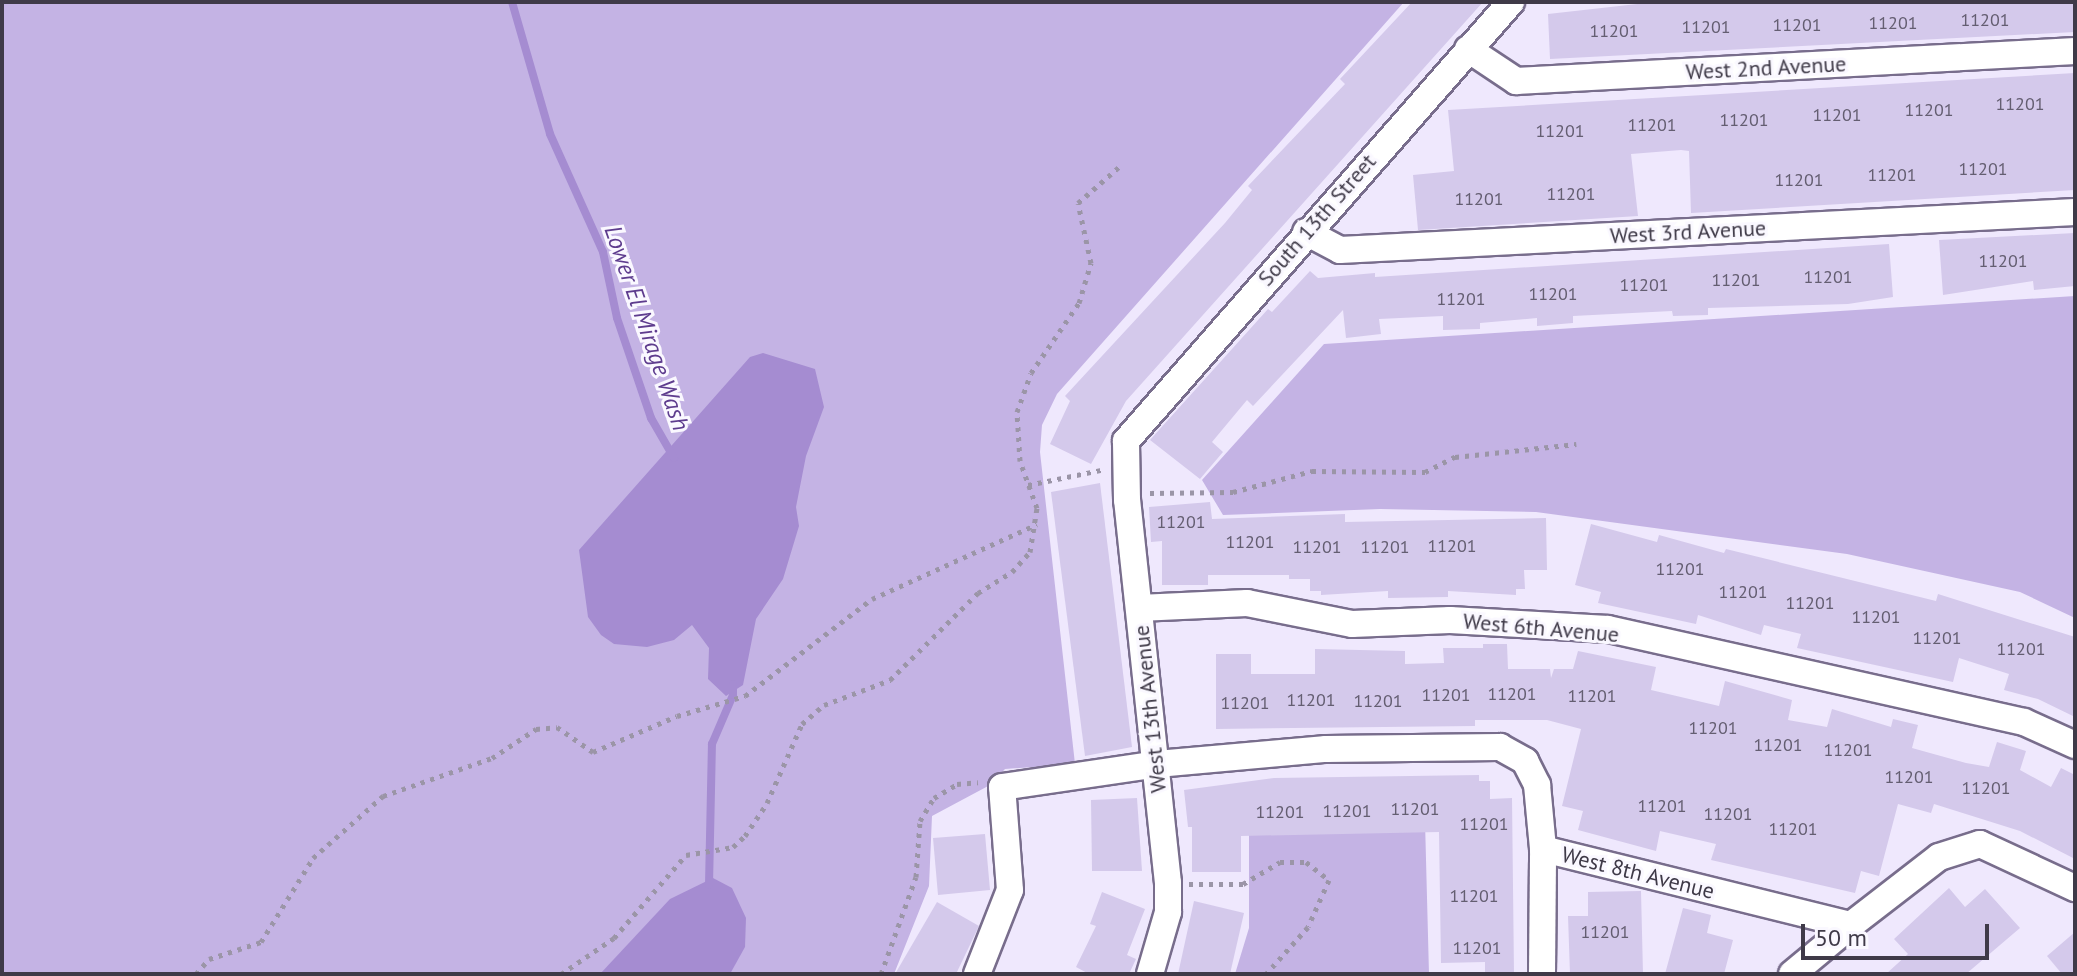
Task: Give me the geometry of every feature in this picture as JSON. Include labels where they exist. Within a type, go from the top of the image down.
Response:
[{"type":"street","name":"South 13th Street","points":[[1125,453],[1306,232],[1511,2]]},
{"type":"street","name":"West 2nd Avenue","points":[[1468,49],[1516,81],[2075,51]]},
{"type":"street","name":"West 3rd Avenue","points":[[1306,232],[1340,250],[2075,212]]},
{"type":"street","name":"West 13th Avenue","points":[[1125,453],[1127,500],[1168,883],[1168,912],[1150,974]]},
{"type":"street","name":"West 6th Avenue","points":[[1139,608],[1247,603],[1352,624],[1450,620],[1608,629],[2024,722],[2075,745]]},
{"type":"street","name":"West 8th Avenue","points":[[1002,787],[1157,764],[1326,749],[1500,747],[1525,761],[1537,785],[1543,849],[1851,925]]},
{"type":"street","points":[[977,974],[1010,890],[1002,787]]},
{"type":"street","points":[[1792,974],[1939,857],[1980,844],[2075,888]]},
{"type":"street","points":[[1542,974],[1543,849]]},
{"type":"path","points":[[561,974],[614,938],[669,869],[686,855],[705,849],[719,850],[745,836],[767,803],[802,724],[824,705],[890,680],[910,664],[978,593],[1012,572],[1030,552],[1037,524],[1020,461],[1017,412],[1031,373],[1079,303],[1091,263],[1078,203],[1119,167]]},
{"type":"path","points":[[1127,500],[1145,493],[1233,492],[1312,471],[1425,472],[1455,457],[1576,444]]},
{"type":"path","points":[[1028,485],[1125,453]]},
{"type":"path","points":[[196,974],[209,959],[261,942],[313,858],[383,796],[492,758],[536,729],[557,727],[593,752],[677,716],[745,696],[872,599],[1037,524]]},
{"type":"path","points":[[881,974],[916,877],[920,821],[934,798],[957,784],[988,781],[1002,787]]},
{"type":"path","points":[[1168,883],[1243,884],[1280,862],[1306,862],[1329,880],[1308,927],[1266,974]]},
{"type":"shaded area","points":[[2,2],[1404,2],[1057,394],[1042,425],[1040,452],[1075,764],[1005,769],[990,785],[932,816],[929,886],[894,974],[2,974]]},
{"type":"shaded area","points":[[2075,296],[2075,618],[2020,592],[1847,554],[1536,512],[1380,509],[1223,515],[1202,480],[1324,344]]},
{"type":"shaded area","points":[[763,353],[815,369],[824,407],[806,456],[796,507],[799,526],[783,579],[756,619],[743,685],[726,696],[708,679],[709,648],[692,625],[674,640],[647,647],[614,644],[601,635],[588,617],[579,550],[750,357]]},
{"type":"shaded area","points":[[1425,821],[1429,974],[1235,974],[1249,928],[1249,835]]},
{"type":"shaded area","points":[[713,878],[732,888],[746,918],[745,947],[730,974],[600,974],[670,899]]},
{"type":"building","points":[[1412,2],[1483,2],[1126,401],[1091,464],[1050,444],[1070,401],[1065,396],[1225,223],[1252,190],[1248,186],[1345,84],[1340,79]]},
{"type":"building","points":[[1655,2],[2075,2],[2075,32],[1550,59],[1548,14]]},
{"type":"building","points":[[2075,73],[2075,190],[1691,213],[1689,151],[1681,150],[1631,154],[1638,216],[1418,230],[1413,175],[1454,171],[1448,110]]},
{"type":"building","points":[[2075,233],[2075,286],[2034,290],[2033,281],[1943,295],[1939,240]]},
{"type":"building","points":[[1889,244],[1893,297],[1848,304],[1708,308],[1708,315],[1673,316],[1672,311],[1573,316],[1573,323],[1537,326],[1537,318],[1480,323],[1480,329],[1443,330],[1443,316],[1379,319],[1381,334],[1346,338],[1343,310],[1253,406],[1247,400],[1212,442],[1223,452],[1200,479],[1150,440],[1268,309],[1272,312],[1310,271],[1318,278],[1375,273],[1375,277]]},
{"type":"building","points":[[1100,483],[1132,747],[1085,756],[1051,492]]},
{"type":"building","points":[[1210,502],[1212,519],[1345,514],[1345,522],[1546,518],[1547,570],[1524,570],[1525,589],[1516,589],[1516,595],[1448,591],[1448,597],[1388,598],[1388,591],[1321,595],[1321,591],[1310,591],[1310,579],[1289,579],[1289,575],[1208,575],[1208,585],[1162,585],[1162,541],[1151,542],[1149,507]]},
{"type":"building","points":[[1591,524],[1657,542],[1659,535],[1724,553],[1726,549],[1936,601],[1938,594],[2075,637],[2075,717],[2038,699],[2004,690],[2009,674],[1959,658],[1953,682],[1797,648],[1801,634],[1764,625],[1761,635],[1698,615],[1696,624],[1598,603],[1601,592],[1575,585]]},
{"type":"building","points":[[1483,644],[1507,644],[1508,669],[1550,669],[1551,678],[1554,669],[1573,669],[1578,651],[1656,667],[1651,690],[1719,706],[1725,681],[1792,700],[1788,720],[1827,727],[1832,709],[1891,727],[1893,719],[1918,725],[1912,748],[1966,763],[1989,767],[1997,742],[2026,751],[2020,770],[2051,787],[2061,768],[2075,775],[2075,859],[2020,831],[1934,804],[1931,813],[1898,804],[1879,876],[1861,871],[1855,893],[1711,860],[1716,844],[1660,831],[1656,851],[1578,830],[1583,811],[1562,806],[1581,729],[1547,720],[1475,720],[1475,726],[1216,729],[1216,654],[1251,654],[1251,674],[1315,674],[1315,649],[1405,651],[1405,664],[1444,663],[1443,648],[1483,648]]},
{"type":"building","points":[[1479,775],[1479,781],[1490,781],[1490,799],[1512,798],[1514,974],[1485,974],[1485,962],[1441,963],[1439,832],[1241,836],[1241,872],[1192,872],[1192,827],[1188,827],[1184,790],[1274,778]]},
{"type":"building","points":[[1137,798],[1142,871],[1092,871],[1091,800]]},
{"type":"building","points":[[985,834],[990,890],[938,895],[933,838]]},
{"type":"building","points":[[1949,888],[1965,907],[1985,889],[2020,928],[1966,974],[1886,974],[1908,954],[1894,939]]},
{"type":"building","points":[[1641,891],[1643,974],[1570,974],[1568,916],[1588,916],[1588,892]]},
{"type":"building","points":[[1102,892],[1145,909],[1127,955],[1136,959],[1129,974],[1089,974],[1076,967],[1096,926],[1090,924]]},
{"type":"building","points":[[1194,901],[1244,913],[1230,974],[1178,974]]},
{"type":"building","points":[[937,902],[979,926],[956,974],[895,974]]},
{"type":"building","points":[[1683,908],[1711,915],[1707,933],[1733,940],[1724,974],[1665,974]]},
{"type":"building","points":[[2075,932],[2075,974],[2062,974],[2047,956]]},
{"type":"waterway","name":"Lower El Mirage Wash","points":[[512,2],[550,134],[603,252],[617,318],[651,418],[674,458]]},
{"type":"waterway","name":"Lower El Mirage Wash","points":[[709,885],[712,744],[733,695],[733,684]]}]
